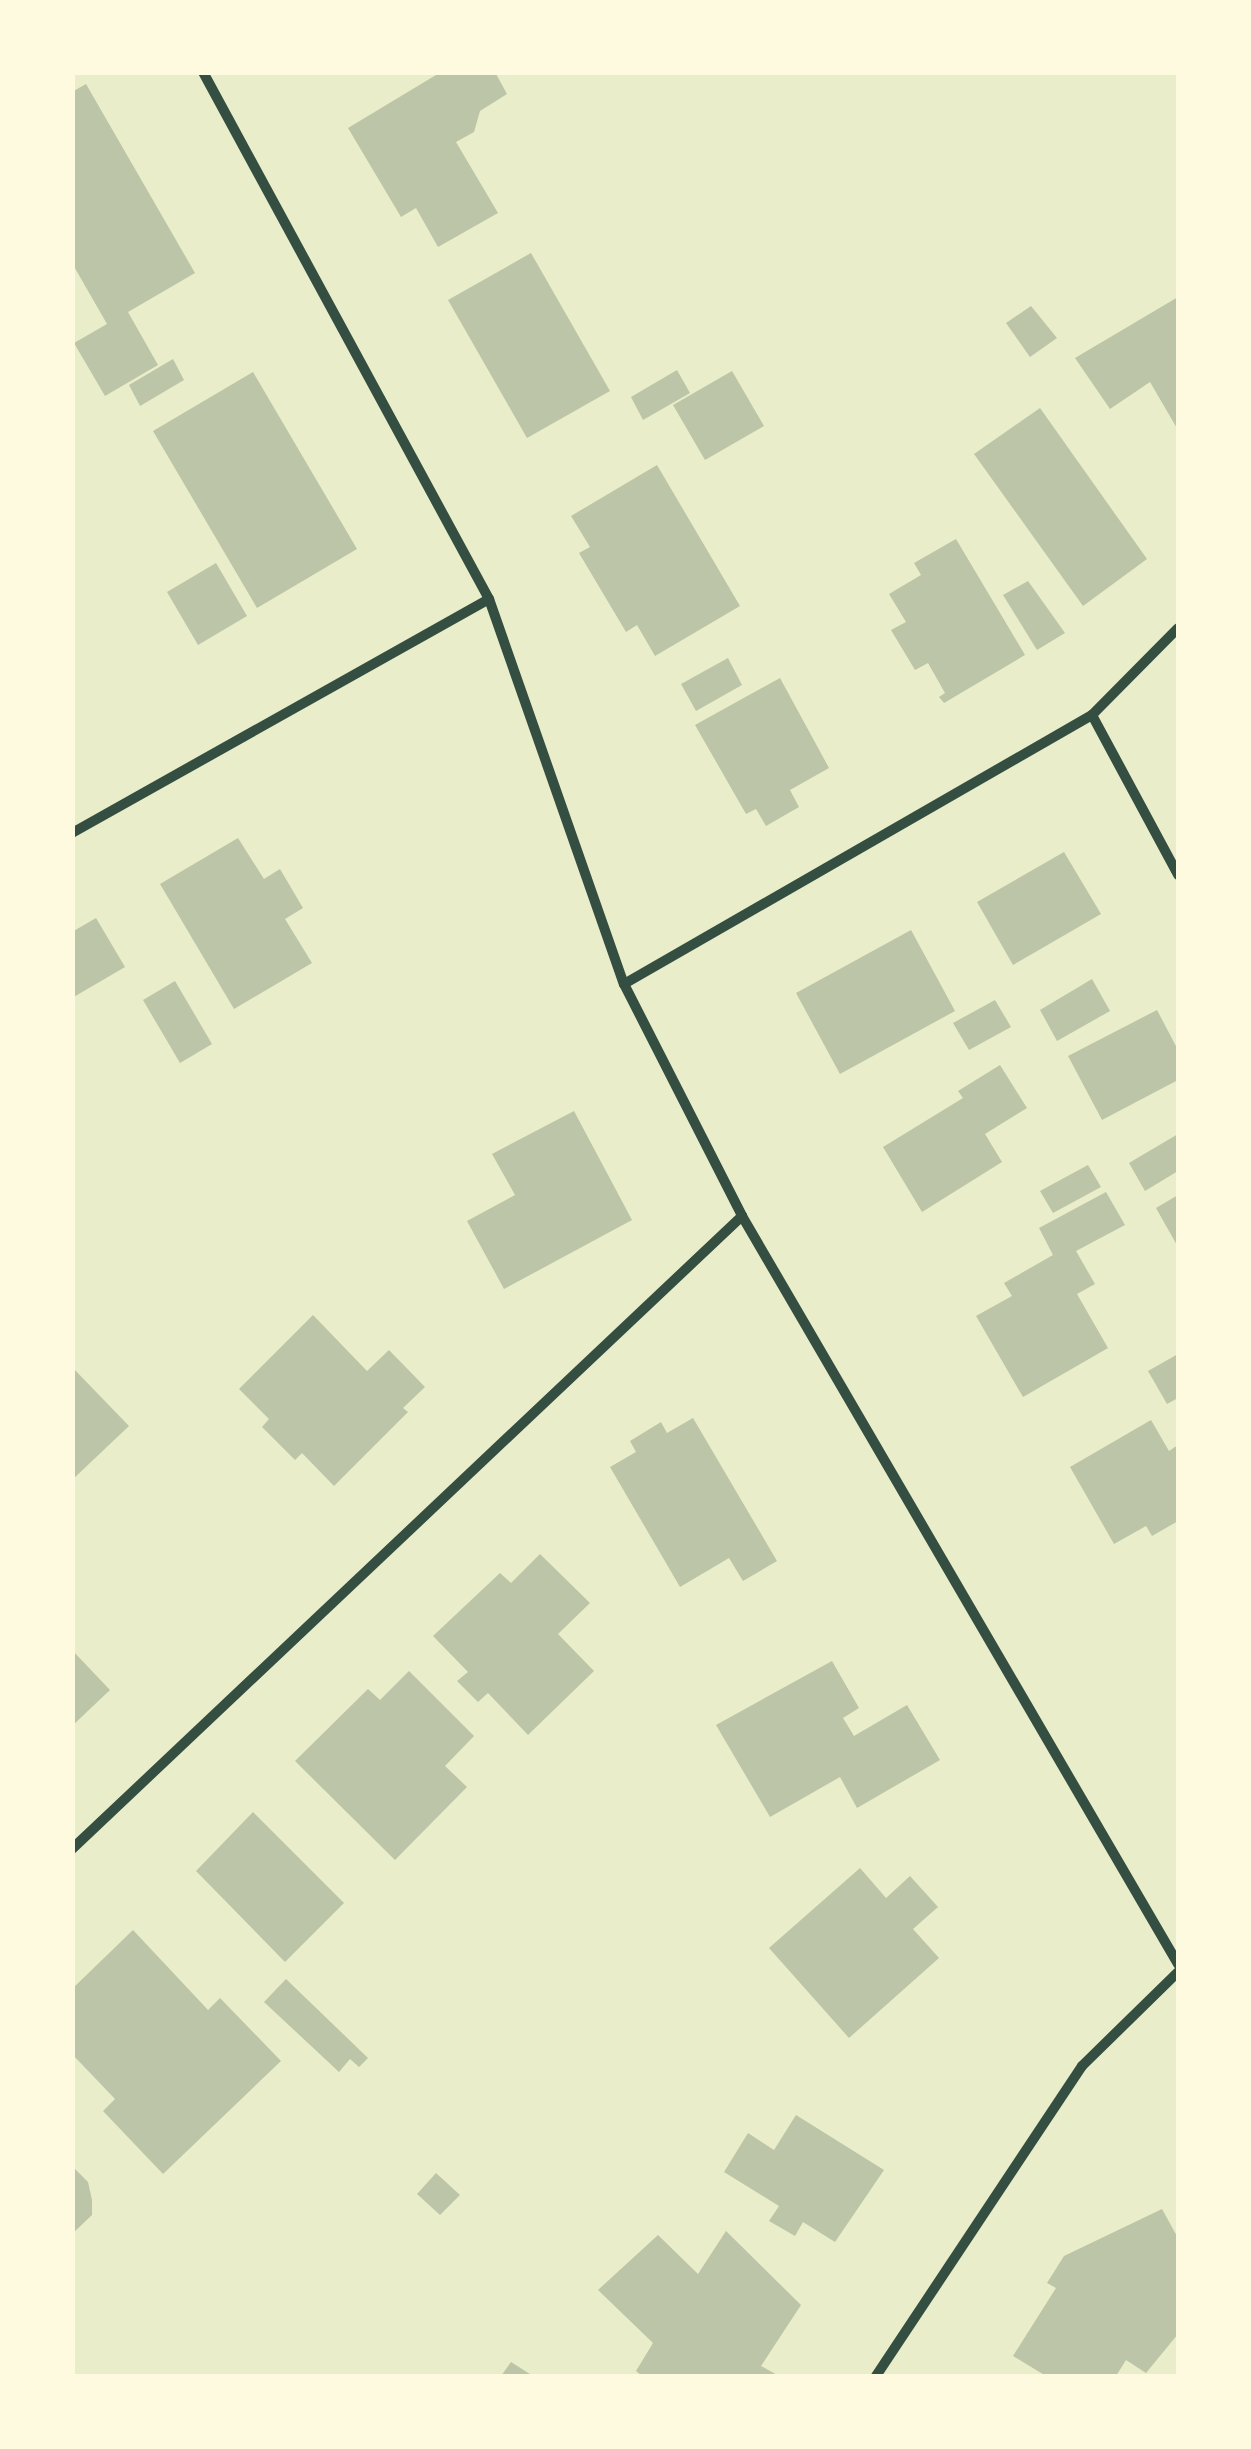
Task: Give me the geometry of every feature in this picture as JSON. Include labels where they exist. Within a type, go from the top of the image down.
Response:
[{"type":"street","points":[[203,72],[489,599],[624,984],[742,1216],[1178,1968],[1082,2066],[876,2376]]},
{"type":"street","points":[[72,833],[489,599]]},
{"type":"street","points":[[624,984],[1092,716],[1178,628]]},
{"type":"street","points":[[1092,716],[1178,875]]},
{"type":"street","points":[[72,1849],[742,1216]]},
{"type":"building","points":[[441,72],[495,72],[507,94],[480,111],[474,132],[456,142],[498,213],[438,247],[416,208],[401,217],[348,128]]},
{"type":"building","points":[[86,84],[195,273],[128,312],[158,365],[105,396],[74,343],[107,324],[72,263],[72,92]]},
{"type":"building","points":[[531,253],[610,391],[527,438],[448,300]]},
{"type":"building","points":[[1178,297],[1178,430],[1150,382],[1110,409],[1075,358]]},
{"type":"building","points":[[1031,306],[1057,338],[1030,357],[1006,323]]},
{"type":"building","points":[[173,359],[184,380],[140,406],[129,385]]},
{"type":"building","points":[[677,370],[690,393],[643,420],[631,397]]},
{"type":"building","points":[[732,371],[764,426],[705,460],[673,405]]},
{"type":"building","points":[[253,372],[357,549],[257,608],[153,431]]},
{"type":"building","points":[[1040,408],[1147,559],[1083,606],[974,454]]},
{"type":"building","points":[[657,465],[740,606],[655,656],[637,625],[626,632],[579,553],[590,547],[571,516]]},
{"type":"building","points":[[956,539],[1025,655],[944,703],[939,697],[945,693],[928,663],[915,670],[891,630],[906,622],[889,594],[921,575],[914,563]]},
{"type":"building","points":[[216,563],[247,616],[198,645],[167,592]]},
{"type":"building","points":[[1028,581],[1065,633],[1037,650],[1003,595]]},
{"type":"building","points":[[728,658],[742,685],[696,711],[681,684]]},
{"type":"building","points":[[780,678],[829,768],[790,790],[799,807],[766,826],[756,809],[746,814],[695,725]]},
{"type":"building","points":[[238,838],[264,879],[280,869],[303,908],[285,919],[312,963],[234,1009],[160,884]]},
{"type":"building","points":[[1064,852],[1101,914],[1013,965],[977,902]]},
{"type":"building","points":[[96,918],[125,967],[72,998],[72,932]]},
{"type":"building","points":[[911,930],[955,1011],[840,1074],[796,993]]},
{"type":"building","points":[[1092,979],[1110,1011],[1057,1041],[1040,1010]]},
{"type":"building","points":[[175,981],[212,1044],[180,1063],[143,1000]]},
{"type":"building","points":[[995,1000],[1011,1027],[969,1050],[953,1023]]},
{"type":"building","points":[[1157,1010],[1178,1050],[1178,1080],[1102,1120],[1068,1056]]},
{"type":"building","points":[[1000,1065],[1027,1108],[985,1134],[1002,1162],[922,1212],[883,1147],[963,1098],[958,1091]]},
{"type":"building","points":[[574,1111],[632,1220],[504,1289],[467,1221],[515,1195],[492,1154]]},
{"type":"building","points":[[1178,1134],[1178,1171],[1145,1191],[1129,1163]]},
{"type":"building","points":[[1088,1165],[1101,1187],[1053,1213],[1040,1191]]},
{"type":"building","points":[[1106,1192],[1125,1225],[1076,1251],[1095,1284],[1077,1294],[1108,1348],[1023,1397],[976,1316],[1012,1296],[1004,1283],[1053,1255],[1039,1228]]},
{"type":"building","points":[[1178,1195],[1178,1247],[1156,1208]]},
{"type":"building","points":[[313,1315],[367,1371],[389,1350],[425,1387],[403,1408],[408,1412],[334,1486],[302,1453],[295,1460],[262,1427],[269,1419],[239,1389]]},
{"type":"building","points":[[1178,1354],[1178,1398],[1167,1404],[1148,1371]]},
{"type":"building","points":[[72,1367],[129,1426],[72,1480]]},
{"type":"building","points":[[693,1418],[777,1561],[743,1581],[729,1558],[680,1587],[610,1467],[636,1452],[630,1441],[661,1422],[667,1433]]},
{"type":"building","points":[[1151,1420],[1169,1451],[1178,1445],[1178,1521],[1152,1536],[1146,1526],[1114,1544],[1070,1467]]},
{"type":"building","points":[[540,1554],[590,1603],[558,1634],[594,1671],[528,1735],[488,1693],[478,1702],[457,1681],[468,1672],[433,1636],[500,1573],[511,1583]]},
{"type":"building","points":[[72,1650],[110,1690],[72,1726]]},
{"type":"building","points":[[832,1661],[859,1708],[843,1718],[854,1736],[907,1705],[940,1760],[857,1808],[840,1777],[770,1817],[716,1725]]},
{"type":"building","points":[[409,1671],[474,1736],[445,1766],[467,1787],[395,1860],[295,1761],[368,1689],[380,1700]]},
{"type":"building","points":[[253,1812],[344,1903],[285,1962],[196,1871]]},
{"type":"building","points":[[860,1868],[886,1898],[910,1876],[938,1907],[913,1929],[939,1958],[849,2038],[769,1948]]},
{"type":"building","points":[[133,1930],[208,2010],[220,1998],[281,2061],[163,2174],[103,2111],[115,2099],[72,2054],[72,1989]]},
{"type":"building","points":[[286,1979],[368,2058],[359,2067],[350,2059],[339,2072],[264,2002]]},
{"type":"building","points":[[796,2115],[884,2170],[835,2242],[803,2222],[795,2236],[769,2221],[779,2206],[724,2172],[748,2133],[774,2150]]},
{"type":"building","points":[[72,2166],[88,2182],[92,2215],[72,2234]]},
{"type":"building","points":[[436,2173],[460,2195],[440,2215],[417,2194]]},
{"type":"building","points":[[1162,2209],[1178,2238],[1178,2334],[1146,2373],[1126,2360],[1116,2376],[1046,2376],[1013,2356],[1056,2288],[1047,2283],[1064,2256]]},
{"type":"building","points":[[726,2231],[801,2305],[761,2366],[779,2376],[642,2376],[636,2371],[653,2343],[598,2290],[658,2235],[698,2274]]},
{"type":"building","points":[[511,2362],[533,2376],[501,2376]]}]
